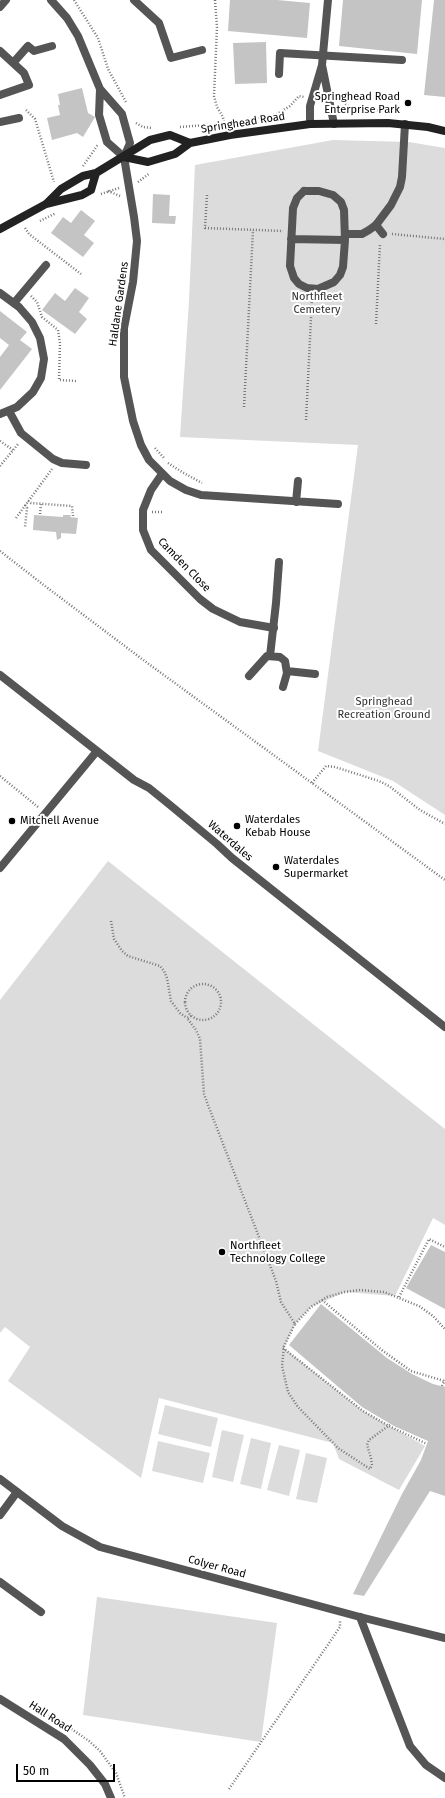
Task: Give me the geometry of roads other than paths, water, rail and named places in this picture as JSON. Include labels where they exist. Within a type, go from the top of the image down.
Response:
[{"type":"main road","name":"Springhead Road","points":[[1,227],[46,204],[68,185],[83,176],[96,173],[150,140],[170,135],[190,143],[230,135],[310,124],[388,123],[405,124],[445,131]]},
{"type":"main road","points":[[124,157],[148,162],[175,154],[190,143]]},
{"type":"main road","points":[[46,204],[82,195],[91,190],[96,173]]},
{"type":"street","points":[[0,7],[6,0]]},
{"type":"street","points":[[51,0],[70,22],[78,36],[100,89],[122,114],[130,143],[124,157],[107,142],[99,115],[100,89]]},
{"type":"street","points":[[134,0],[159,23],[171,58],[202,50]]},
{"type":"street","points":[[310,124],[310,106],[322,65],[328,0]]},
{"type":"street","points":[[13,63],[28,46],[34,51],[52,46]]},
{"type":"street","points":[[0,51],[24,73],[29,85],[0,95]]},
{"type":"street","points":[[279,74],[280,53],[323,54],[402,60]]},
{"type":"street","points":[[322,65],[334,124]]},
{"type":"street","points":[[0,122],[19,118]]},
{"type":"street","points":[[292,235],[345,237],[364,233],[376,225],[392,205],[400,187],[405,124]]},
{"type":"street","name":"Haldane Gardens","points":[[124,157],[134,217],[136,240],[134,277],[124,328],[124,377],[130,409],[139,438],[149,460],[162,474],[186,490],[206,496],[338,504]]},
{"type":"street","points":[[304,191],[315,191],[333,195],[341,202],[344,210],[345,237],[343,267],[337,279],[326,287],[312,289],[300,284],[292,273],[290,263],[292,235],[292,210],[297,198],[304,191]]},
{"type":"street","points":[[376,225],[383,234]]},
{"type":"street","points":[[14,303],[46,265]]},
{"type":"street","points":[[0,293],[26,313],[35,326],[42,342],[44,359],[42,373],[35,389],[23,402],[9,411],[0,414]]},
{"type":"street","points":[[9,411],[22,434],[56,461],[86,465]]},
{"type":"street","name":"Camden Close","points":[[162,474],[151,490],[143,510],[143,530],[151,550],[210,607],[225,616],[240,622],[274,628]]},
{"type":"street","points":[[296,502],[298,481]]},
{"type":"street","points":[[270,656],[274,628],[279,562]]},
{"type":"street","points":[[249,676],[266,657],[270,656],[283,659],[287,671],[287,677],[283,688]]},
{"type":"street","points":[[287,671],[315,674]]},
{"type":"street","name":"Waterdales","points":[[0,675],[134,780],[149,788],[238,863],[445,1027]]},
{"type":"street","points":[[0,868],[97,751]]},
{"type":"street","name":"Colyer Road","points":[[0,1479],[62,1526],[100,1547],[360,1617],[445,1638]]},
{"type":"street","points":[[0,1515],[17,1492]]},
{"type":"street","points":[[0,1582],[41,1612]]},
{"type":"street","points":[[360,1617],[410,1746],[426,1765],[445,1778]]},
{"type":"street","name":"Hall Road","points":[[0,1699],[64,1739],[90,1765],[105,1784],[111,1798]]},
{"type":"place","name":"Springhead Road Enterprise Park","points":[[408,103]]},
{"type":"place","name":"Mitchell Avenue","points":[[12,821]]},
{"type":"place","name":"Waterdales Kebab House","points":[[237,826]]},
{"type":"place","name":"Waterdales Supermarket","points":[[276,867]]},
{"type":"place","name":"Northfleet Technology College","points":[[222,1252]]},
{"type":"park label","name":"Northfleet Cemetery","points":[[317,303]]},
{"type":"park label","name":"Springhead Recreation Ground","points":[[384,708]]}]
